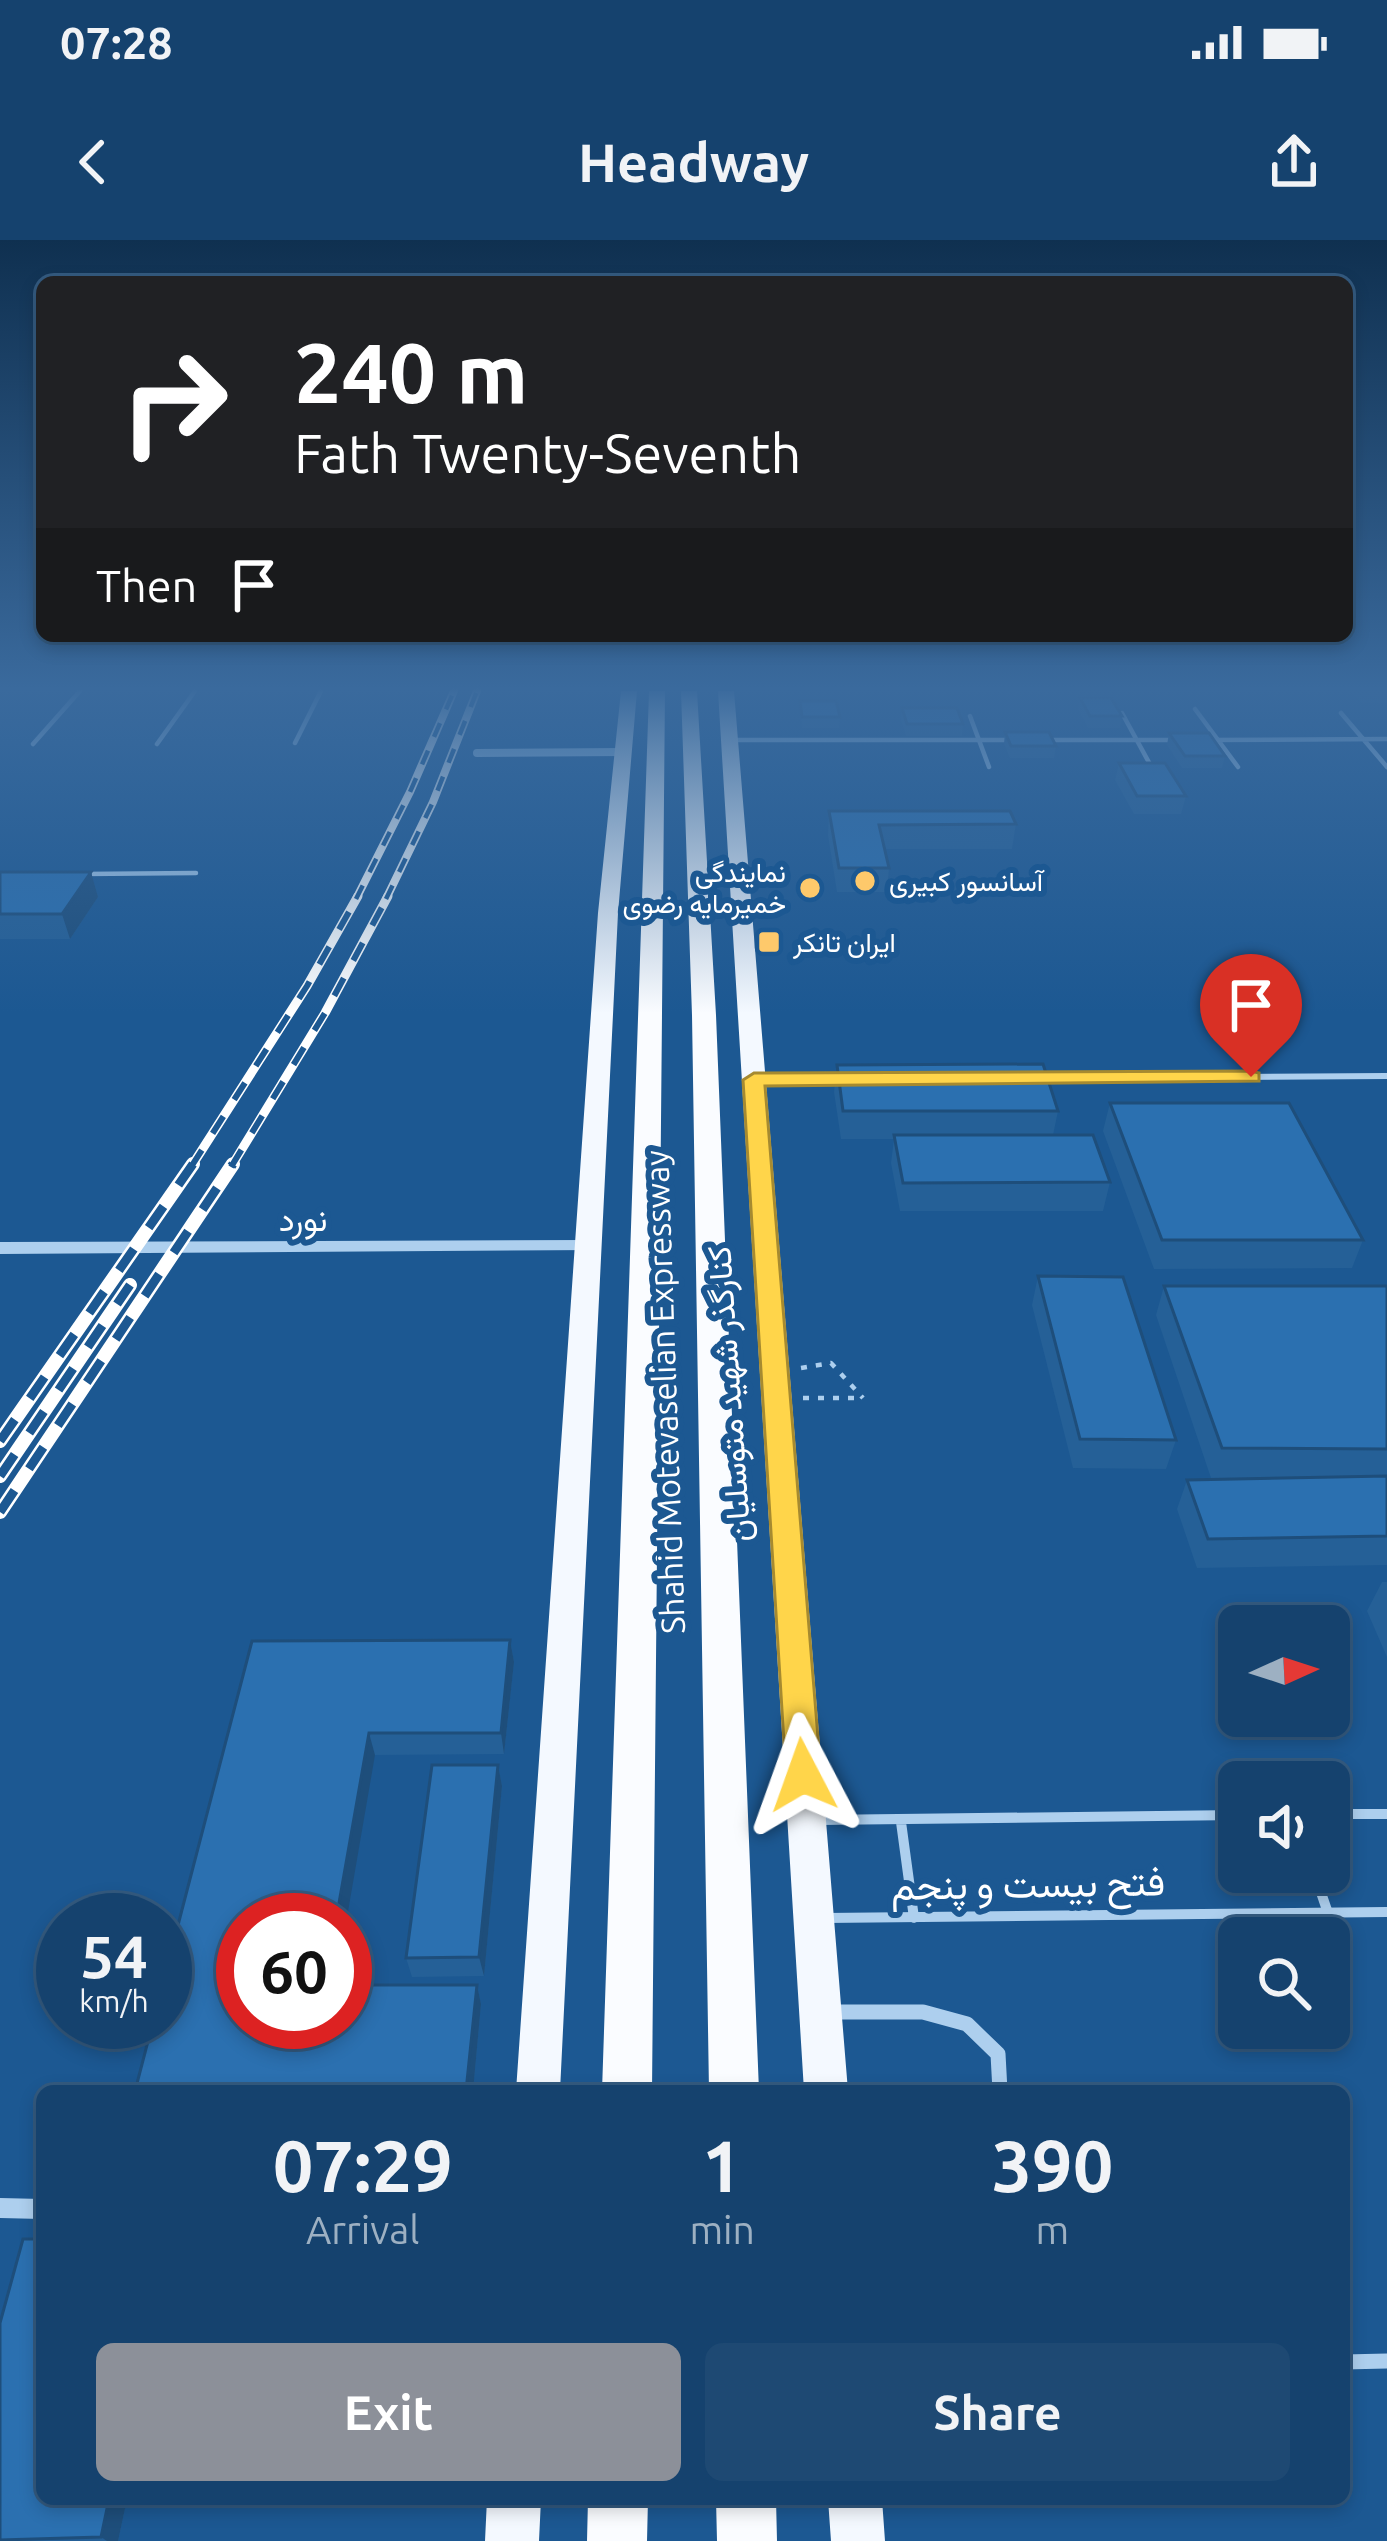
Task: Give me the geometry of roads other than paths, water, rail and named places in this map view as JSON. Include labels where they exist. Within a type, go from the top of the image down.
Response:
[{"type":"highway","name":"Shahid Motevaselian Expressway","points":[[627,2085],[656,798]]},
{"type":"highway","name":"Shahid Motevaselian Expressway","points":[[694,798],[704,993],[734,2085]]},
{"type":"highway","points":[[616,2541],[618,2505]]},
{"type":"highway","points":[[746,2505],[747,2541]]},
{"type":"main road","points":[[538,2085],[619,798]]},
{"type":"main road","name":"کنارگذر شهید متوسلیان","points":[[734,798],[826,2085]]},
{"type":"main road","points":[[512,2541],[514,2505]]},
{"type":"main road","points":[[855,2505],[858,2541]]},
{"type":"street","name":"نورد","points":[[10,1248],[588,1246]]},
{"type":"street","points":[[0,2208],[36,2209]]},
{"type":"lane","points":[[65,874],[196,873]]},
{"type":"lane","points":[[1035,1078],[1387,1076]]},
{"type":"lane","points":[[754,1080],[871,1079]]},
{"type":"lane","points":[[1350,1814],[1387,1814]]},
{"type":"lane","points":[[806,1820],[1218,1815]]},
{"type":"lane","points":[[901,1822],[914,1918]]},
{"type":"lane","points":[[1321,1893],[1328,1913]]},
{"type":"lane","name":"فتح بیست و پنجم","points":[[814,1918],[1387,1912]]},
{"type":"lane","points":[[821,2012],[923,2012],[967,2024],[998,2054],[1000,2085]]},
{"type":"lane","points":[[1350,2362],[1387,2361]]},
{"type":"railway","points":[[356,899],[407,798]]},
{"type":"railway","points":[[386,899],[434,798]]},
{"type":"railway","points":[[192,1165],[307,986],[358,896]]},
{"type":"railway","points":[[231,1167],[325,1013],[388,896]]},
{"type":"railway","points":[[0,1441],[192,1165]]},
{"type":"railway","points":[[0,1512],[231,1167]]},
{"type":"railway","points":[[0,1476],[130,1285]]},
{"type":"place","name":"آسانسور کبیری","points":[[865,881]]},
{"type":"place","name":"نمایندگی خمیرمایه رضوی","points":[[810,888]]},
{"type":"place","name":"ایران تانکر","points":[[769,942]]}]
